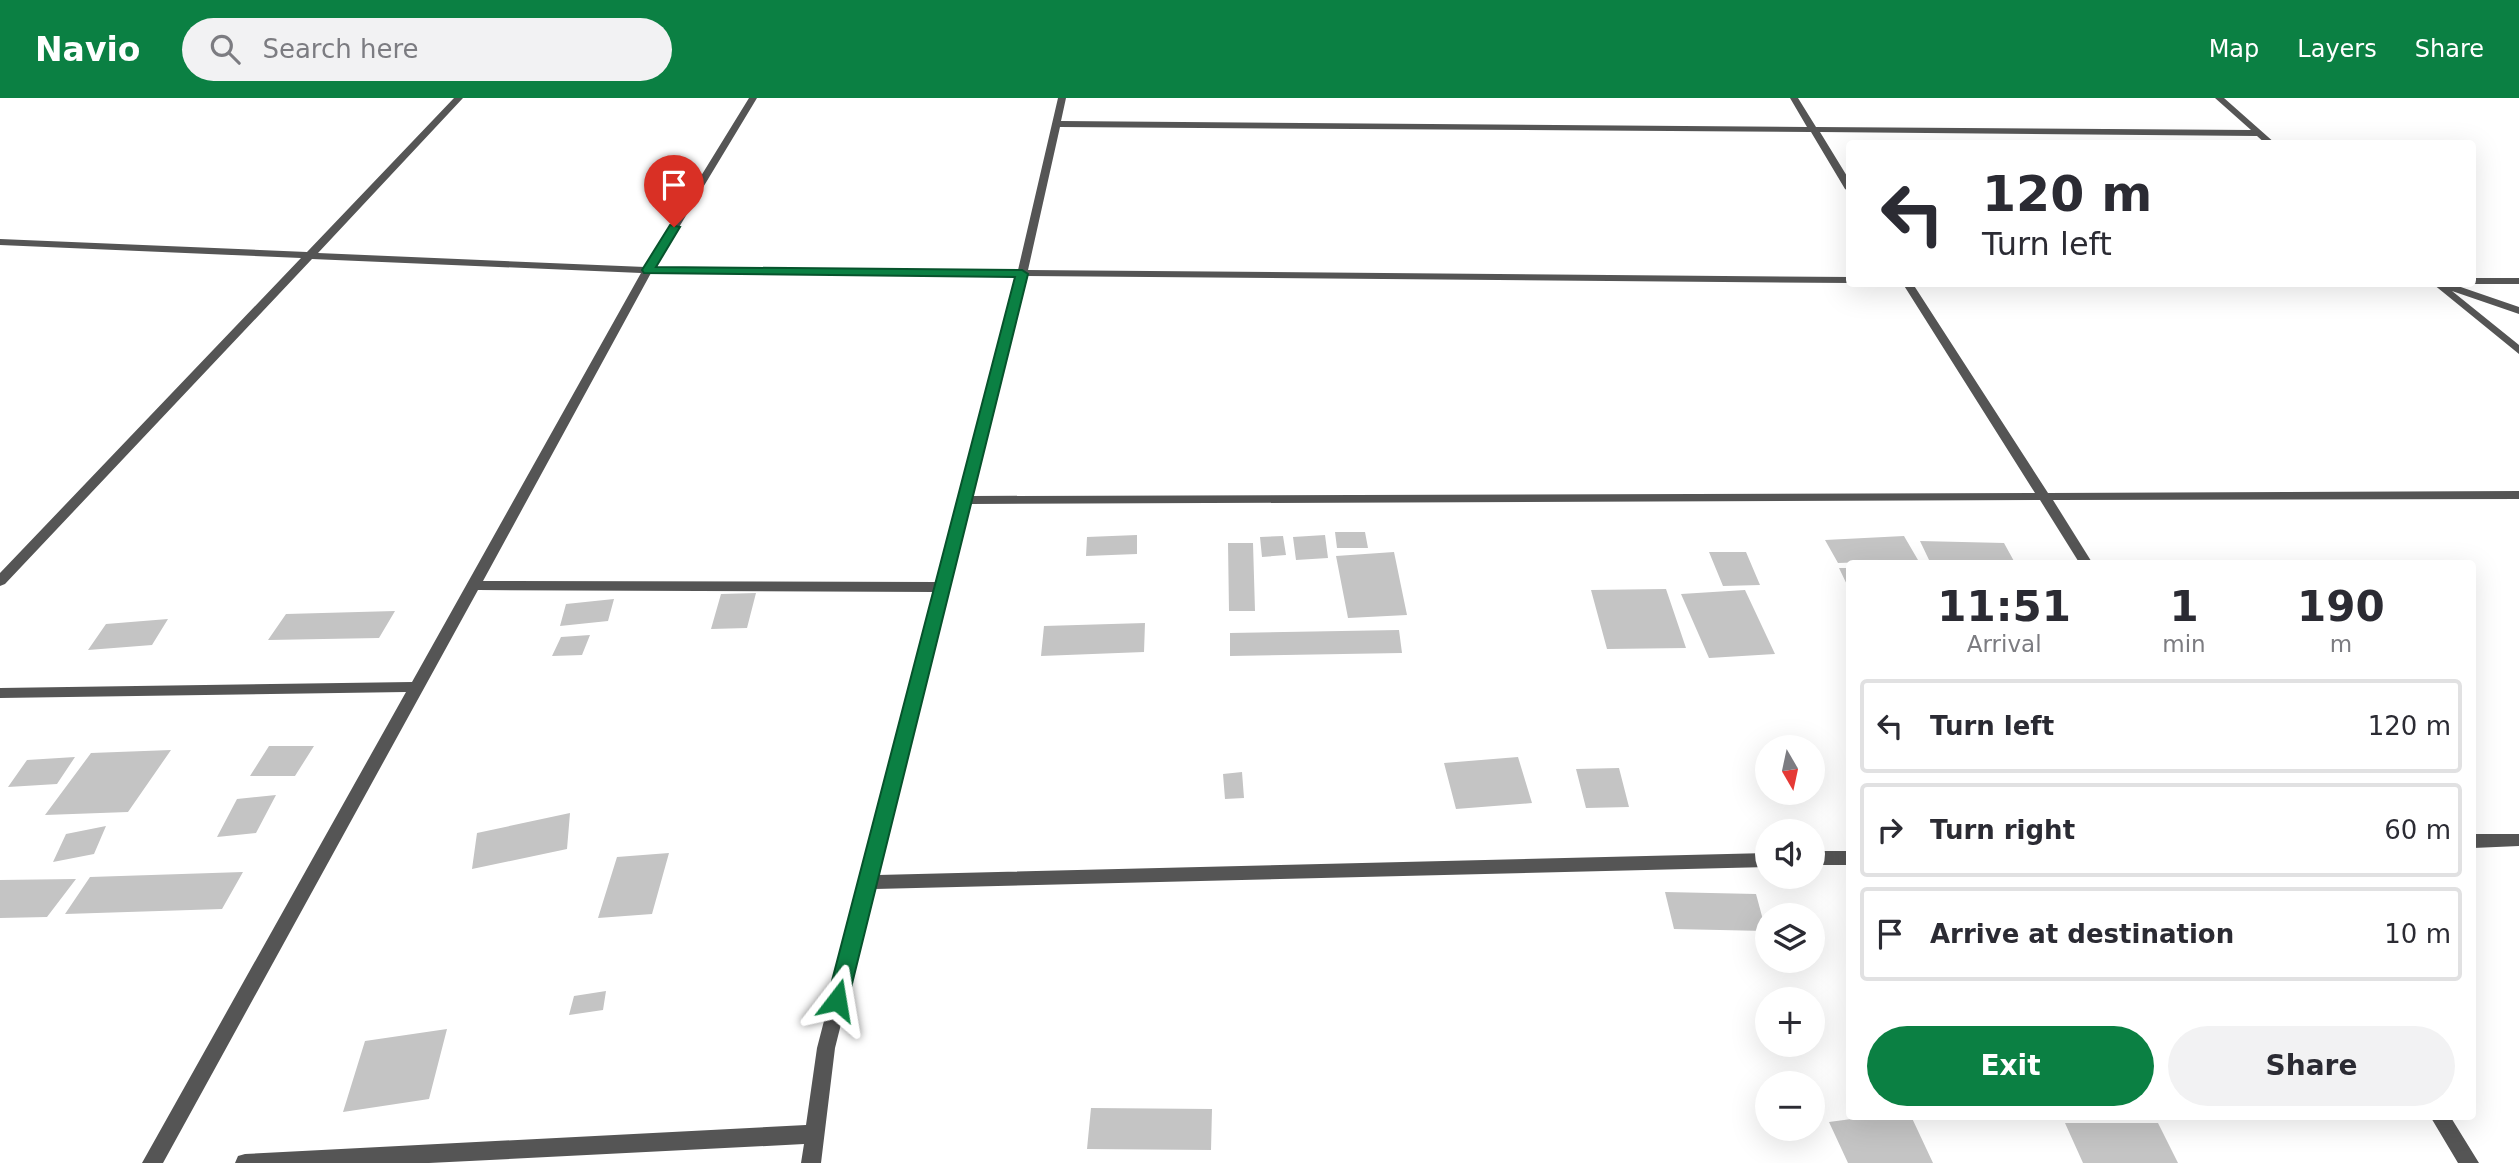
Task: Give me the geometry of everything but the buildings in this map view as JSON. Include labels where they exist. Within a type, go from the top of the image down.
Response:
[{"type":"street","points":[[0,581],[459,98]]},
{"type":"street","points":[[152,1163],[648,270],[752,98]]},
{"type":"street","points":[[811,1163],[826,1048],[1022,274],[1062,98]]},
{"type":"street","points":[[1794,98],[1846,183]]},
{"type":"street","points":[[2219,98],[2267,140]]},
{"type":"street","points":[[1056,124],[2259,133]]},
{"type":"street","points":[[0,242],[648,270],[1846,280]]},
{"type":"street","points":[[2476,281],[2519,281]]},
{"type":"street","points":[[1910,287],[2084,560]]},
{"type":"street","points":[[2444,287],[2519,351]]},
{"type":"street","points":[[2450,287],[2519,311]]},
{"type":"street","points":[[964,500],[2519,495]]},
{"type":"street","points":[[473,585],[942,587]]},
{"type":"street","points":[[0,693],[416,687]]},
{"type":"street","points":[[2476,841],[2519,840]]},
{"type":"street","points":[[1825,858],[1846,858]]},
{"type":"street","points":[[867,882],[1755,860]]},
{"type":"street","points":[[2442,1120],[2469,1163]]},
{"type":"street","points":[[245,1163],[815,1133]]},
{"type":"route","points":[[674,227],[648,270],[1022,274],[837,1000]]}]
